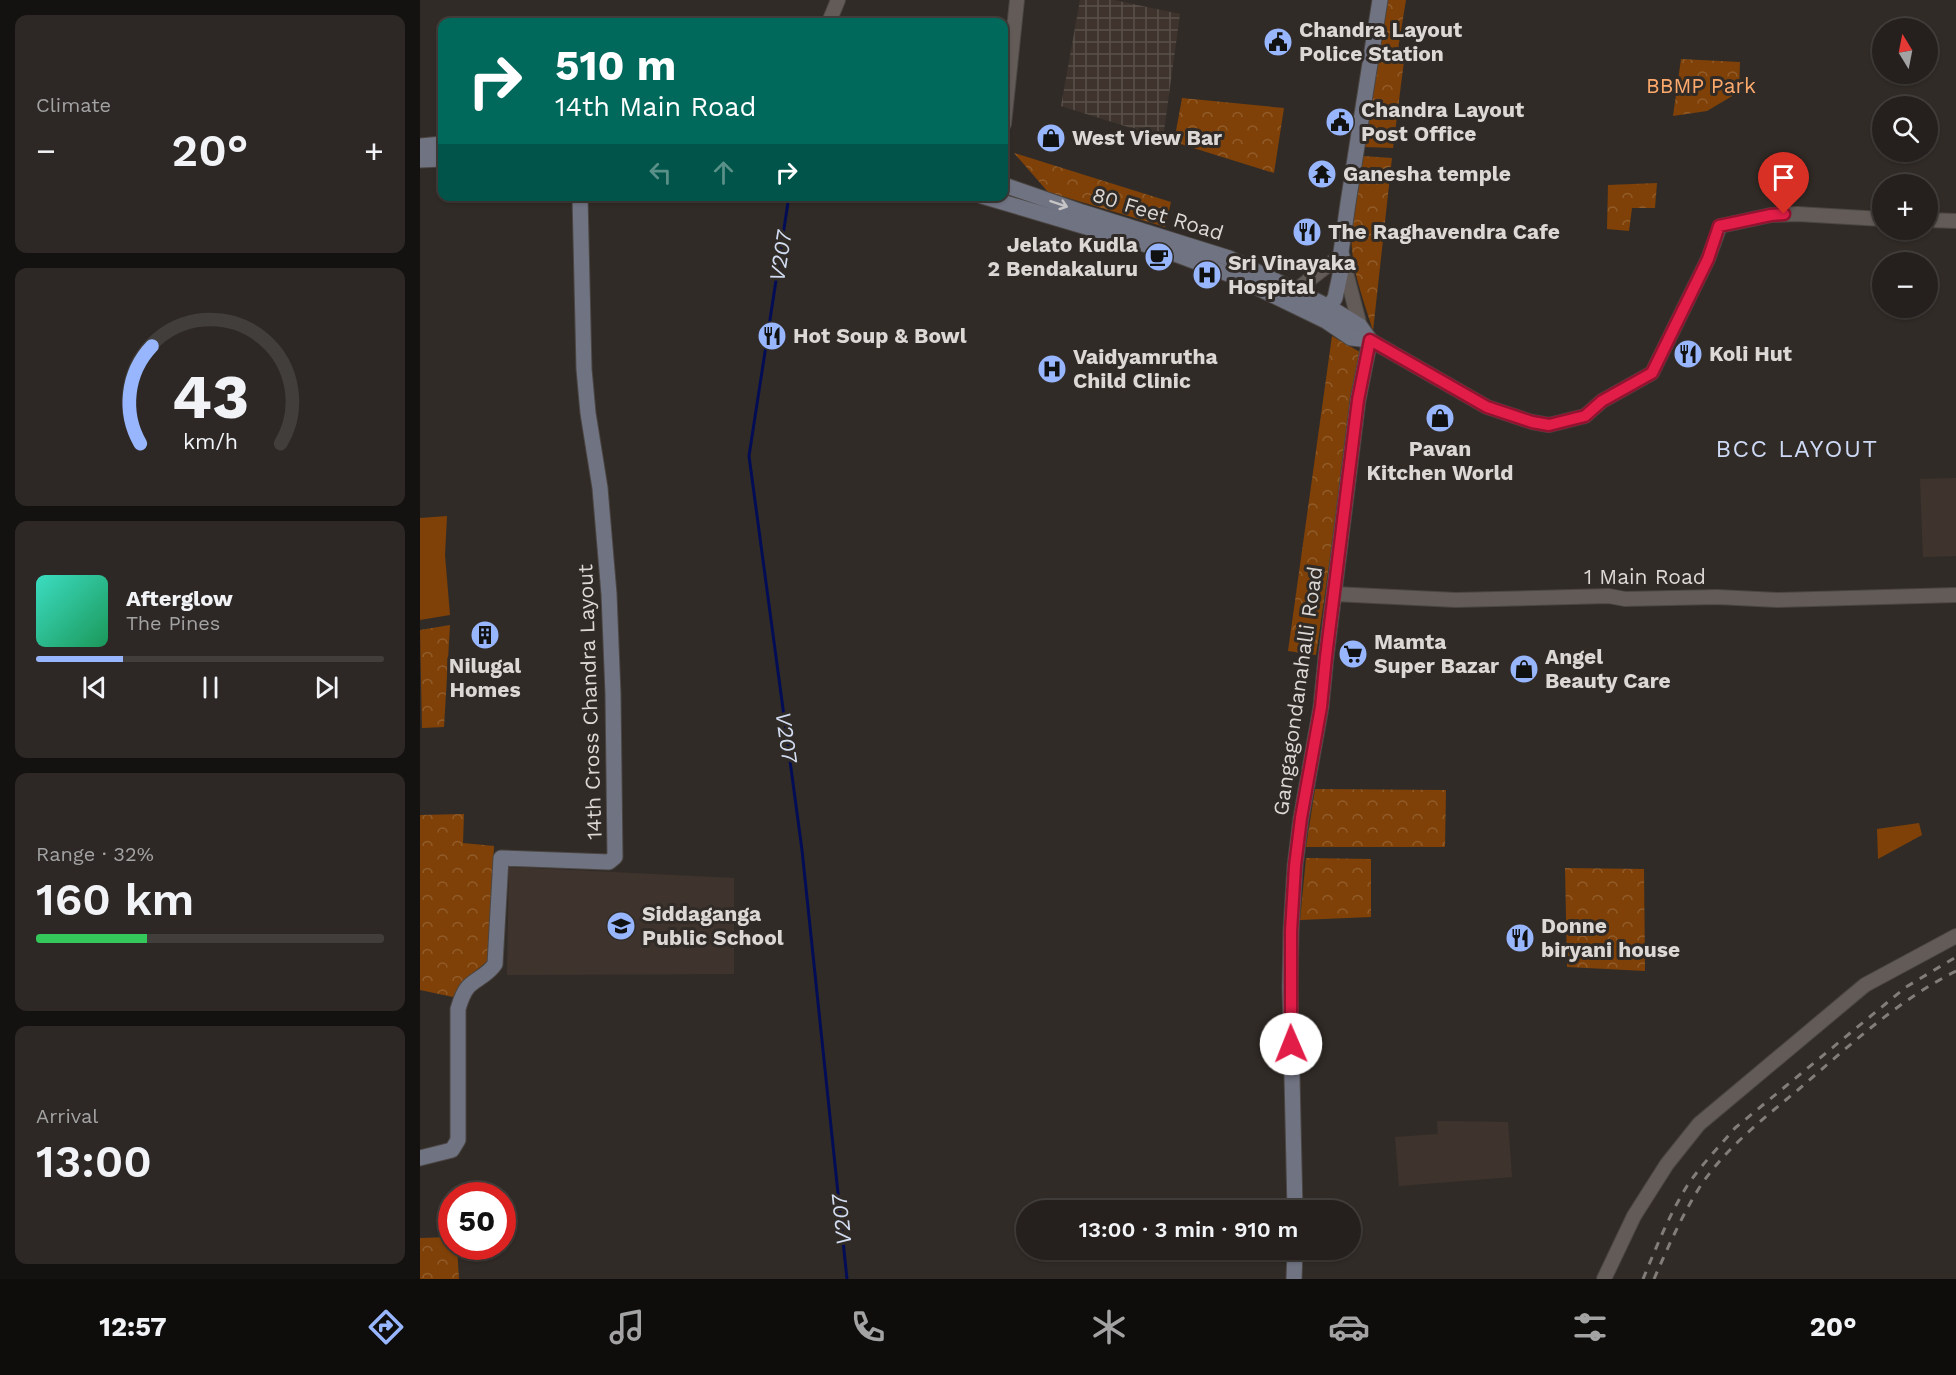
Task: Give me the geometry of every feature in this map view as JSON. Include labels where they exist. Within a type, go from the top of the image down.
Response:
[{"type":"main road","points":[[1370,340],[1360,326],[1327,314],[1328,296],[1340,257],[1380,0]]},
{"type":"main road","points":[[420,146],[438,144]]},
{"type":"main road","points":[[420,160],[438,159]]},
{"type":"main road","name":"80 Feet Road","points":[[1008,186],[1229,258],[1296,290],[1327,314],[1351,338],[1370,340]]},
{"type":"main road","name":"14th Cross Chandra Layout","points":[[420,1158],[452,1150],[458,1140],[458,1009],[469,986],[491,971],[495,964],[501,858],[609,862],[615,857],[614,693],[609,594],[600,488],[585,380],[580,201]]},
{"type":"main road","name":"80 Feet Road","points":[[1001,201],[1167,252],[1327,314]]},
{"type":"main road","name":"Gangagondanahalli Road","points":[[1295,1200],[1290,987],[1295,866],[1301,818],[1321,707],[1358,400],[1370,340]]},
{"type":"main road","points":[[1294,1279],[1295,1260]]},
{"type":"street","points":[[831,18],[838,0]]},
{"type":"street","points":[[1008,86],[1017,0]]},
{"type":"street","points":[[1370,340],[1487,407],[1532,422],[1549,425],[1565,422],[1585,416],[1602,401],[1652,373],[1708,259],[1719,226],[1771,215],[1797,214],[1872,218]]},
{"type":"street","points":[[1938,220],[1956,221]]},
{"type":"street","points":[[1296,290],[1340,257],[1360,326]]},
{"type":"street","name":"1 Main Road","points":[[1334,594],[1456,600],[1609,596],[1625,599],[1717,597],[1777,600],[1956,595]]},
{"type":"street","points":[[1604,1279],[1634,1216],[1667,1164],[1699,1124],[1865,986],[1956,936]]},
{"type":"shaded area","points":[[1080,0],[1114,0],[1180,14],[1163,138],[1061,106]]},
{"type":"shaded area","points":[[1956,478],[1956,556],[1923,557],[1920,479]]},
{"type":"shaded area","name":"Siddaganga Public School","points":[[509,867],[734,878],[734,974],[507,975]]},
{"type":"shaded area","points":[[1437,1121],[1508,1122],[1512,1177],[1399,1186],[1395,1137],[1438,1134]]},
{"type":"green space","points":[[1388,0],[1406,0],[1398,49],[1380,50]]},
{"type":"green space","name":"BBMP Park","points":[[1681,59],[1740,62],[1739,92],[1707,111],[1673,116]]},
{"type":"green space","points":[[1404,61],[1393,148],[1365,147],[1377,62]]},
{"type":"green space","points":[[1182,98],[1284,108],[1274,173],[1174,142]]},
{"type":"green space","points":[[1014,153],[1171,202],[1165,227],[1048,192]]},
{"type":"green space","points":[[1363,156],[1392,158],[1373,331],[1357,280],[1351,238]]},
{"type":"green space","points":[[1657,183],[1655,208],[1632,208],[1629,231],[1607,229],[1608,185]]},
{"type":"green space","points":[[1332,336],[1360,352],[1316,655],[1288,651]]},
{"type":"green space","points":[[447,516],[445,555],[450,615],[420,620],[420,518]]},
{"type":"green space","points":[[450,625],[444,727],[422,728],[420,630]]},
{"type":"green space","points":[[1315,789],[1446,790],[1445,847],[1306,847]]},
{"type":"green space","points":[[464,814],[463,843],[494,846],[489,960],[469,976],[453,997],[420,990],[420,815]]},
{"type":"green space","points":[[1919,823],[1922,835],[1878,859],[1877,829]]},
{"type":"green space","points":[[1306,858],[1371,859],[1371,917],[1300,920]]},
{"type":"green space","points":[[1565,868],[1644,869],[1645,971],[1567,967]]},
{"type":"green space","points":[[438,1237],[438,1260],[458,1260],[459,1279],[420,1279],[420,1238]]},
{"type":"waterway","name":"V207","points":[[788,201],[749,456],[802,850],[847,1279]]},
{"type":"railway","points":[[1643,1279],[1680,1197],[1704,1163],[1735,1128],[1906,987],[1956,957]]},
{"type":"railway","points":[[1654,1279],[1694,1196],[1722,1158],[1759,1122],[1874,1025],[1914,996],[1956,971]]},
{"type":"place","name":"Chandra Layout Police Station","points":[[1278,42]]},
{"type":"place","name":"Chandra Layout Post Office","points":[[1340,122]]},
{"type":"place","name":"West View Bar","points":[[1051,138]]},
{"type":"place","name":"Ganesha temple","points":[[1322,174]]},
{"type":"place","name":"The Raghavendra Cafe","points":[[1307,232]]},
{"type":"place","name":"Jelato Kudla 2 Bendakaluru","points":[[1159,257]]},
{"type":"place","name":"Sri Vinayaka Hospital","points":[[1207,275]]},
{"type":"place","name":"Hot Soup & Bowl","points":[[772,336]]},
{"type":"place","name":"Koli Hut","points":[[1688,354]]},
{"type":"place","name":"Vaidyamrutha Child Clinic","points":[[1052,369]]},
{"type":"place","name":"Pavan Kitchen World","points":[[1440,418]]},
{"type":"place","name":"Nilugal Homes","points":[[485,635]]},
{"type":"place","name":"Mamta Super Bazar","points":[[1353,654]]},
{"type":"place","name":"Angel Beauty Care","points":[[1524,669]]},
{"type":"place","name":"Siddaganga Public School","points":[[621,926]]},
{"type":"place","name":"Donne biryani house","points":[[1520,938]]},
{"type":"district","name":"BCC LAYOUT","points":[[1797,449]]},
{"type":"route","points":[[1291,1044],[1291,931],[1295,866],[1301,818],[1321,707],[1358,400],[1370,340],[1487,407],[1532,422],[1549,425],[1585,416],[1602,401],[1652,373],[1694,290],[1719,226],[1784,214]]}]
